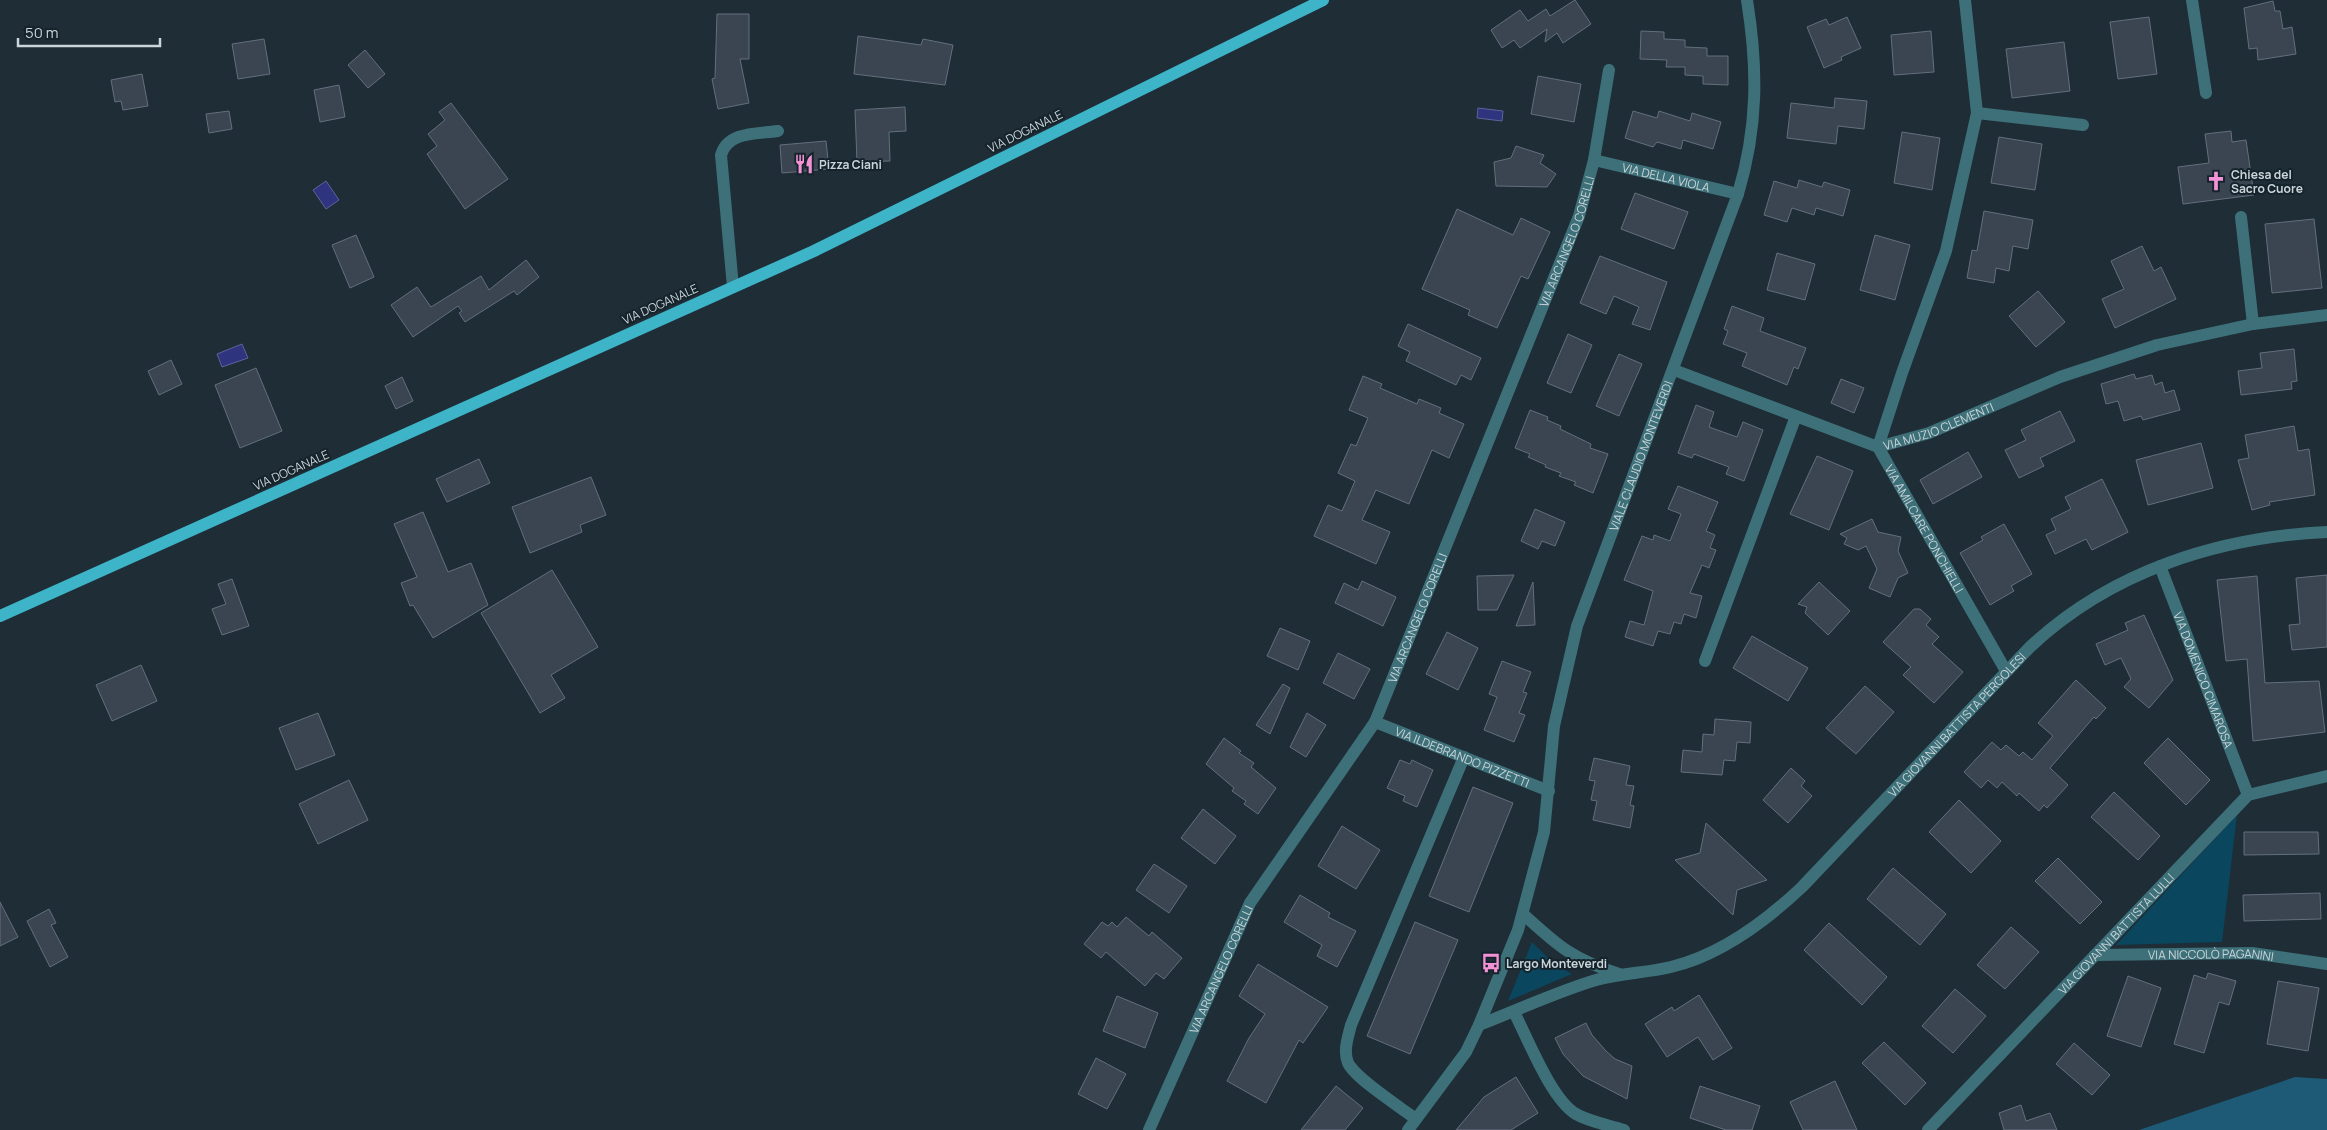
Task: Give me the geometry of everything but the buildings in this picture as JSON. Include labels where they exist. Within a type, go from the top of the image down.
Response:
[{"type":"main road","name":"VIA DOGANALE","points":[[0,616],[814,251],[1323,0]]},
{"type":"street","name":"VIALE CLAUDIO MONTEVERDI","points":[[1408,1130],[1458,1065],[1480,1025],[1512,947],[1523,914],[1542,840],[1558,706],[1577,626],[1674,370],[1738,194],[1750,151],[1756,106],[1754,64],[1747,0]]},
{"type":"street","name":"VIA MUZIO CLEMENTI","points":[[1878,447],[1902,373],[1942,264],[1977,113],[1965,0]]},
{"type":"street","points":[[2192,0],[2206,93]]},
{"type":"street","name":"VIA ARCANGELO CORELLI","points":[[1149,1130],[1250,903],[1376,722],[1584,202],[1594,160],[1609,70]]},
{"type":"street","points":[[1977,113],[2083,125]]},
{"type":"street","points":[[733,287],[720,155],[725,145],[736,138],[778,131]]},
{"type":"street","name":"VIA DELLA VIOLA","points":[[1594,160],[1738,194]]},
{"type":"street","points":[[2241,217],[2253,324]]},
{"type":"street","name":"VIA MUZIO CLEMENTI","points":[[1878,447],[1929,433],[2094,364],[2164,343],[2253,324],[2327,315]]},
{"type":"street","points":[[1674,370],[1878,447]]},
{"type":"street","points":[[1705,661],[1796,416]]},
{"type":"street","name":"VIA AMILCARE PONCHIELLI","points":[[1878,447],[2006,671]]},
{"type":"street","name":"VIA GIOVANNI BATTISTA PERGOLESI","points":[[1619,974],[1660,970],[1697,959],[1730,943],[1777,910],[1802,887],[2006,671],[2037,641],[2069,616],[2109,591],[2160,566],[2197,552],[2234,542],[2275,536],[2327,532]]},
{"type":"street","name":"VIA DOMENICO CIMAROSA","points":[[2160,566],[2248,795]]},
{"type":"street","name":"VIA ILDEBRANDO PIZZETTI","points":[[1376,722],[1548,791]]},
{"type":"street","points":[[1416,1119],[1352,1070],[1346,1057],[1346,1045],[1351,1025],[1464,757]]},
{"type":"street","points":[[2248,795],[2327,776]]},
{"type":"street","name":"VIA GIOVANNI BATTISTA LULLI","points":[[1928,1130],[2248,795]]},
{"type":"street","points":[[1523,914],[1571,955],[1589,964],[1619,974]]},
{"type":"street","name":"VIA NICCOLÒ PAGANINI","points":[[2095,954],[2252,953],[2327,964]]},
{"type":"street","points":[[1480,1025],[1582,985],[1619,974]]},
{"type":"street","points":[[1514,1012],[1563,1104],[1580,1116],[1624,1130]]},
{"type":"shaded area","points":[[1478,108],[1503,111],[1502,121],[1477,118]]},
{"type":"shaded area","points":[[326,181],[339,200],[326,209],[313,190]]},
{"type":"shaded area","points":[[242,344],[248,358],[222,367],[217,354]]},
{"type":"shaded area","points":[[2237,815],[2222,942],[2116,945]]},
{"type":"shaded area","points":[[1532,942],[1553,963],[1572,974],[1508,1001]]},
{"type":"shaded area","points":[[2295,1077],[2327,1079],[2327,1130],[2139,1130]]},
{"type":"place","name":"Pizza Ciani","points":[[804,164]]},
{"type":"place","name":"Chiesa del Sacro Cuore","points":[[2216,181]]},
{"type":"place","name":"Largo Monteverdi","points":[[1491,963]]}]
